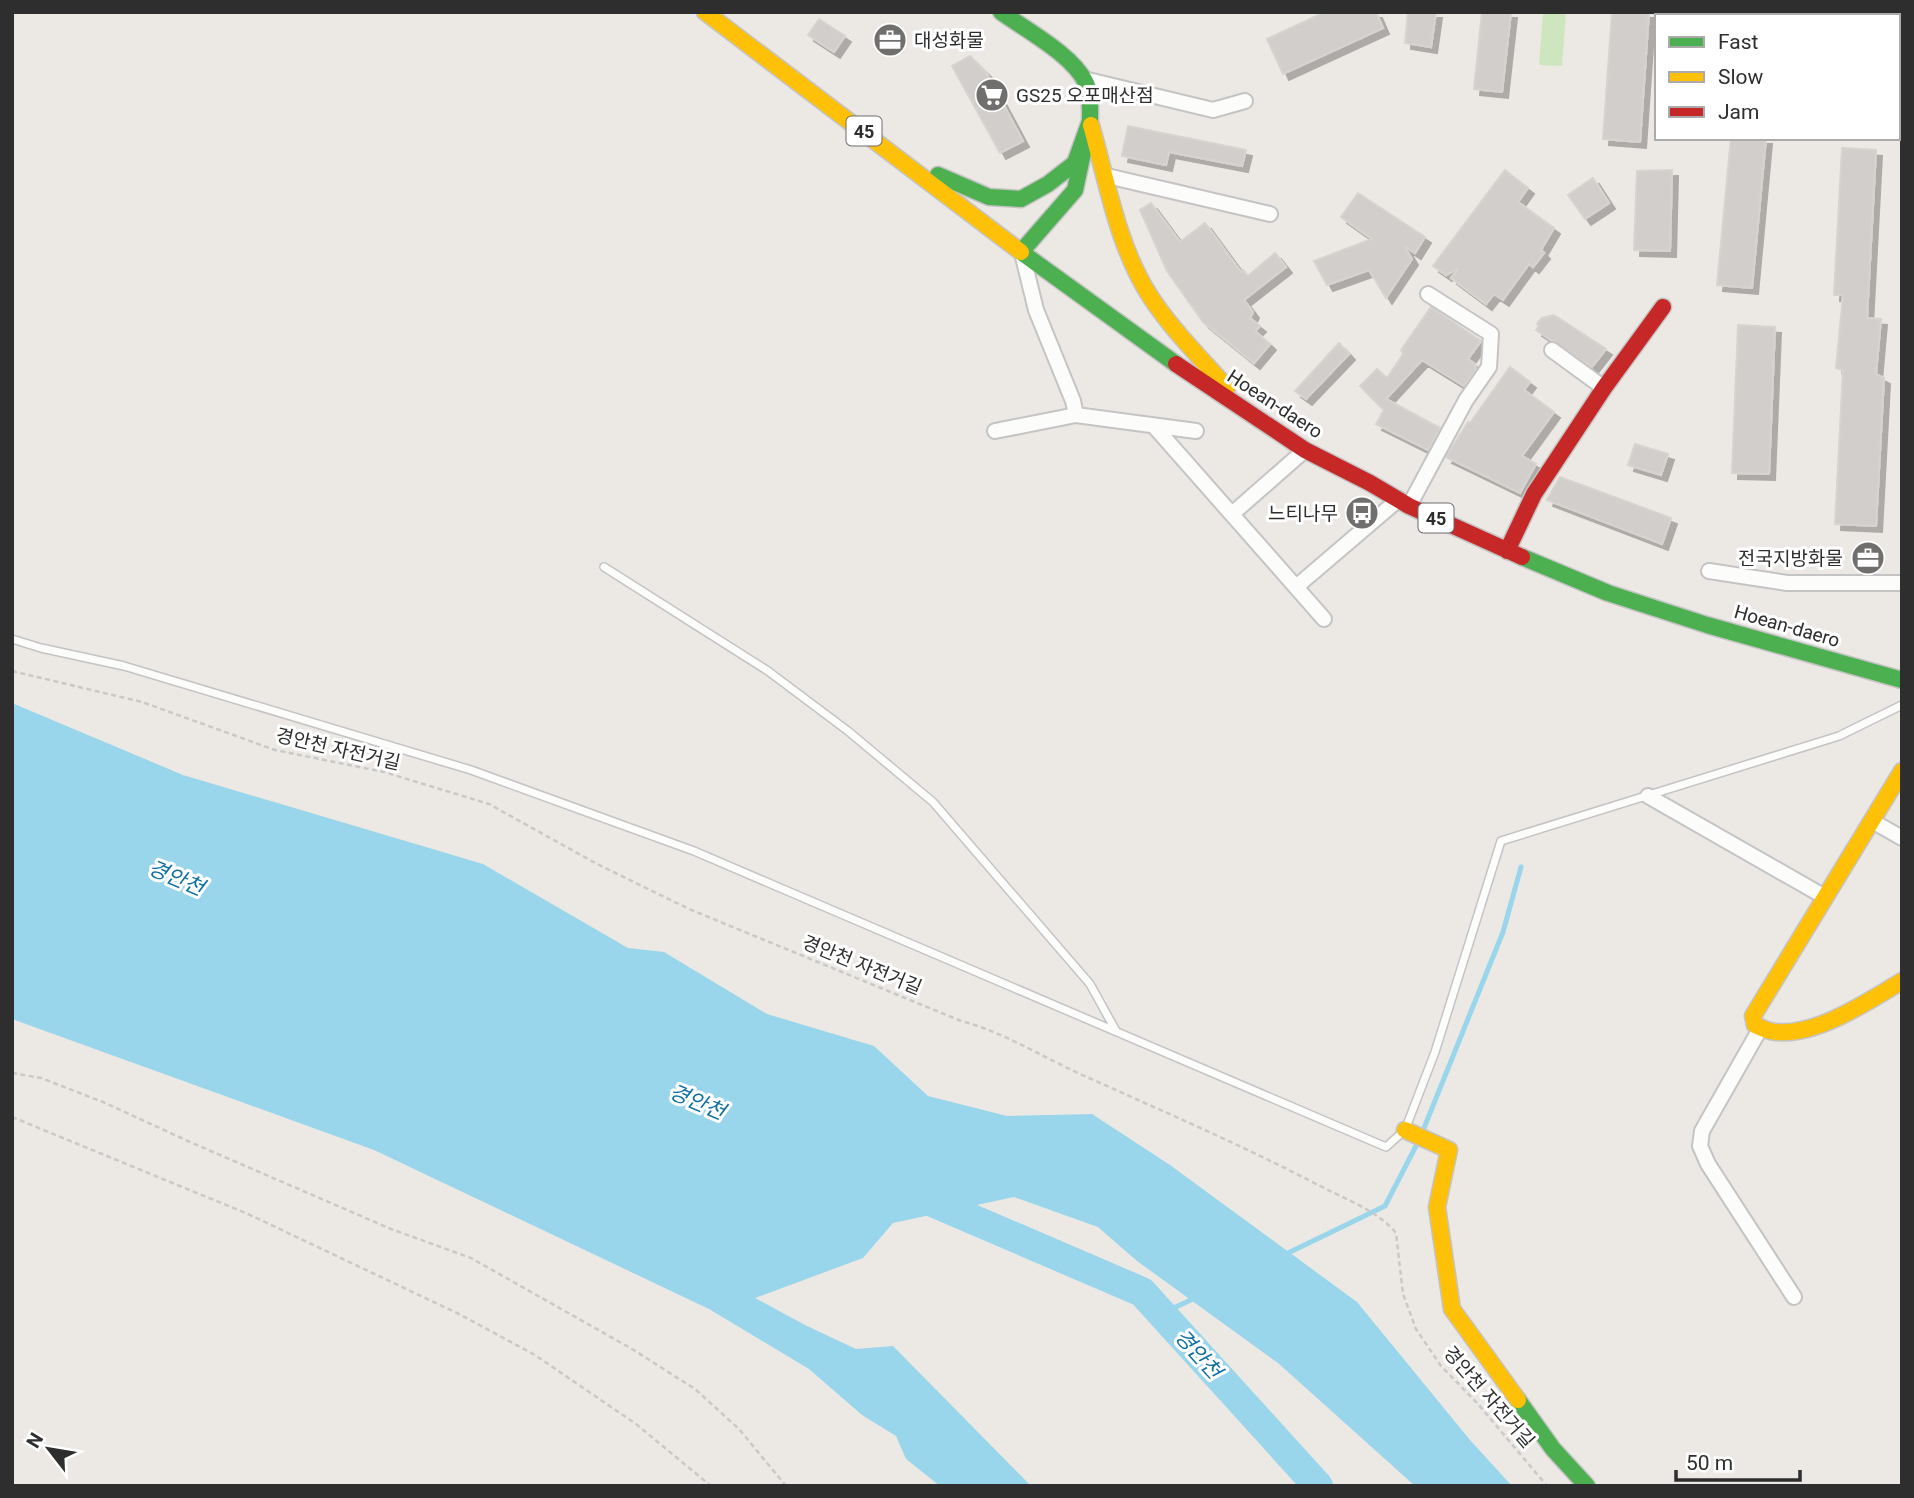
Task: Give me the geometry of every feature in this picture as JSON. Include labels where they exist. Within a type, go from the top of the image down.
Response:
[{"type":"main road","name":"Hoean-daero","points":[[705,12],[1139,339],[1305,450],[1404,502],[1507,551],[1608,593],[1707,625],[1902,680]]},
{"type":"main road","points":[[1001,12],[1068,63],[1084,79],[1090,98],[1090,121],[1075,190],[1021,252]]},
{"type":"main road","points":[[900,159],[989,197],[1021,199],[1048,184],[1075,163],[1090,121]]},
{"type":"main road","points":[[1090,121],[1136,267],[1159,310],[1248,412]]},
{"type":"main road","points":[[1507,551],[1534,494],[1604,388],[1663,307]]},
{"type":"main road","points":[[1902,771],[1754,1016],[1755,1025],[1767,1033],[1831,1021],[1902,981]]},
{"type":"main road","points":[[1408,1131],[1450,1150],[1437,1207],[1452,1309],[1553,1449],[1587,1486]]},
{"type":"street","points":[[1084,79],[1213,110],[1245,101]]},
{"type":"street","points":[[1107,176],[1270,214]]},
{"type":"street","points":[[1021,252],[1036,310],[1073,401],[1076,415]]},
{"type":"street","points":[[1296,587],[1404,502],[1489,367],[1491,334],[1428,294]]},
{"type":"street","points":[[1552,350],[1604,388]]},
{"type":"street","points":[[995,431],[1076,415],[1196,431]]},
{"type":"street","points":[[1154,426],[1324,618]]},
{"type":"street","points":[[1231,513],[1305,450]]},
{"type":"street","points":[[1710,571],[1787,583],[1902,583]]},
{"type":"street","points":[[1648,796],[1825,897]]},
{"type":"street","points":[[1872,821],[1902,838]]},
{"type":"street","points":[[1760,1029],[1702,1130],[1700,1146],[1707,1164],[1794,1297]]},
{"type":"lane","points":[[604,567],[768,671],[848,731],[933,802],[1090,984],[1116,1032]]},
{"type":"lane","points":[[12,639],[124,666],[471,770],[694,851],[1386,1147],[1408,1131],[1501,841],[1839,736],[1902,705]]},
{"type":"path","name":"경안천 자전거길","points":[[12,671],[142,702],[275,750],[384,772],[489,804],[597,864],[689,909],[961,1021],[990,1029],[1032,1052],[1276,1162],[1351,1201],[1390,1225],[1396,1233],[1403,1294],[1416,1329],[1441,1366],[1478,1404],[1547,1486]]},
{"type":"path","points":[[12,1073],[41,1078],[103,1101],[190,1142],[391,1229],[471,1258],[632,1349],[695,1388],[739,1429],[786,1486]]},
{"type":"path","points":[[12,1117],[248,1214],[459,1314],[535,1355],[636,1424],[711,1486]]},
{"type":"green space","points":[[1543,12],[1566,12],[1562,66],[1539,65]]},
{"type":"water","points":[[12,703],[183,775],[483,864],[628,948],[664,952],[767,1014],[874,1046],[928,1096],[1007,1116],[1092,1114],[1170,1165],[1357,1302],[1470,1440],[1512,1486],[1415,1486],[1278,1363],[1137,1261],[1098,1227],[1014,1197],[893,1223],[863,1258],[755,1298],[856,1349],[893,1346],[1031,1486],[940,1486],[906,1459],[896,1436],[862,1415],[809,1369],[709,1309],[374,1150],[12,1019]]},
{"type":"building","points":[[1325,12],[1376,12],[1383,28],[1283,74],[1267,39]]},
{"type":"building","points":[[1408,12],[1436,12],[1431,47],[1405,43]]},
{"type":"building","points":[[1482,12],[1511,12],[1502,92],[1474,89]]},
{"type":"building","points":[[1612,12],[1649,12],[1640,142],[1603,139]]},
{"type":"building","points":[[819,19],[845,36],[834,52],[808,35]]},
{"type":"building","points":[[970,56],[986,72],[1023,141],[1000,153],[952,66]]},
{"type":"building","points":[[1128,126],[1246,150],[1242,166],[1169,152],[1166,165],[1122,156]]},
{"type":"building","points":[[1731,140],[1766,140],[1752,288],[1717,285]]},
{"type":"building","points":[[1842,148],[1876,150],[1867,318],[1881,319],[1876,374],[1884,378],[1876,526],[1835,524],[1843,370],[1836,368],[1843,295],[1834,295]]},
{"type":"building","points":[[1505,170],[1528,188],[1518,202],[1554,228],[1541,250],[1544,253],[1533,267],[1529,264],[1503,300],[1494,294],[1486,304],[1451,278],[1459,268],[1446,275],[1433,266]]},
{"type":"building","points":[[1672,170],[1670,251],[1634,250],[1637,171]]},
{"type":"building","points":[[1593,178],[1609,203],[1585,219],[1568,195]]},
{"type":"building","points":[[1358,193],[1425,237],[1415,253],[1404,246],[1412,259],[1386,298],[1369,270],[1327,285],[1314,261],[1372,239],[1341,217]]},
{"type":"building","points":[[1151,203],[1180,242],[1205,223],[1241,272],[1243,270],[1248,276],[1275,253],[1286,267],[1244,300],[1253,312],[1250,318],[1260,326],[1255,331],[1270,344],[1254,363],[1203,322],[1167,271],[1140,210]]},
{"type":"building","points":[[1431,307],[1481,341],[1468,359],[1475,364],[1476,369],[1464,386],[1422,360],[1386,399],[1440,428],[1428,450],[1376,424],[1384,410],[1360,386],[1377,369],[1387,378],[1403,354],[1401,350]]},
{"type":"building","points":[[1554,315],[1606,349],[1592,367],[1536,330],[1542,318]]},
{"type":"building","points":[[1738,325],[1775,327],[1769,474],[1732,473]]},
{"type":"building","points":[[1339,343],[1349,354],[1306,399],[1295,391]]},
{"type":"building","points":[[1510,367],[1530,382],[1524,390],[1554,412],[1522,456],[1536,464],[1520,493],[1446,457],[1468,422],[1470,423]]},
{"type":"building","points":[[1635,444],[1668,454],[1661,475],[1628,465]]},
{"type":"building","points":[[1560,477],[1671,518],[1662,544],[1547,500]]},
{"type":"waterway","points":[[1422,1133],[1503,932],[1521,867]]},
{"type":"waterway","points":[[1286,1254],[1385,1206],[1418,1142]]},
{"type":"waterway","name":"경안천","points":[[916,1195],[1142,1292],[1318,1486]]},
{"type":"waterway","points":[[1163,1313],[1195,1298]]},
{"type":"traffic: fast","points":[[1001,12],[1060,53],[1080,73],[1089,92],[1090,121]]},
{"type":"traffic: fast","points":[[938,175],[989,197],[1021,199],[1048,184],[1075,163],[1090,121]]},
{"type":"traffic: fast","points":[[1084,148],[1075,190],[1021,252],[1176,364]]},
{"type":"traffic: fast","points":[[1522,557],[1608,593],[1707,625],[1902,680]]},
{"type":"traffic: fast","points":[[1518,1400],[1553,1449],[1587,1486]]},
{"type":"traffic: slow","points":[[705,12],[1021,252]]},
{"type":"traffic: slow","points":[[1091,125],[1114,211],[1137,274],[1166,318],[1227,388]]},
{"type":"traffic: slow","points":[[1902,771],[1753,1016],[1755,1025],[1770,1031],[1803,1030],[1839,1017],[1902,981]]},
{"type":"traffic: slow","points":[[1405,1130],[1449,1150],[1437,1207],[1452,1309],[1518,1400]]},
{"type":"traffic: jam","points":[[1507,551],[1534,494],[1604,388],[1663,307]]},
{"type":"traffic: jam","points":[[1176,364],[1305,450],[1409,506],[1522,557]]},
{"type":"place","name":"대성화물","points":[[890,40]]},
{"type":"place","name":"GS25 오포매산점","points":[[992,95]]},
{"type":"place","name":"느티나무","points":[[1362,513]]},
{"type":"place","name":"전국지방화물","points":[[1868,558]]}]
